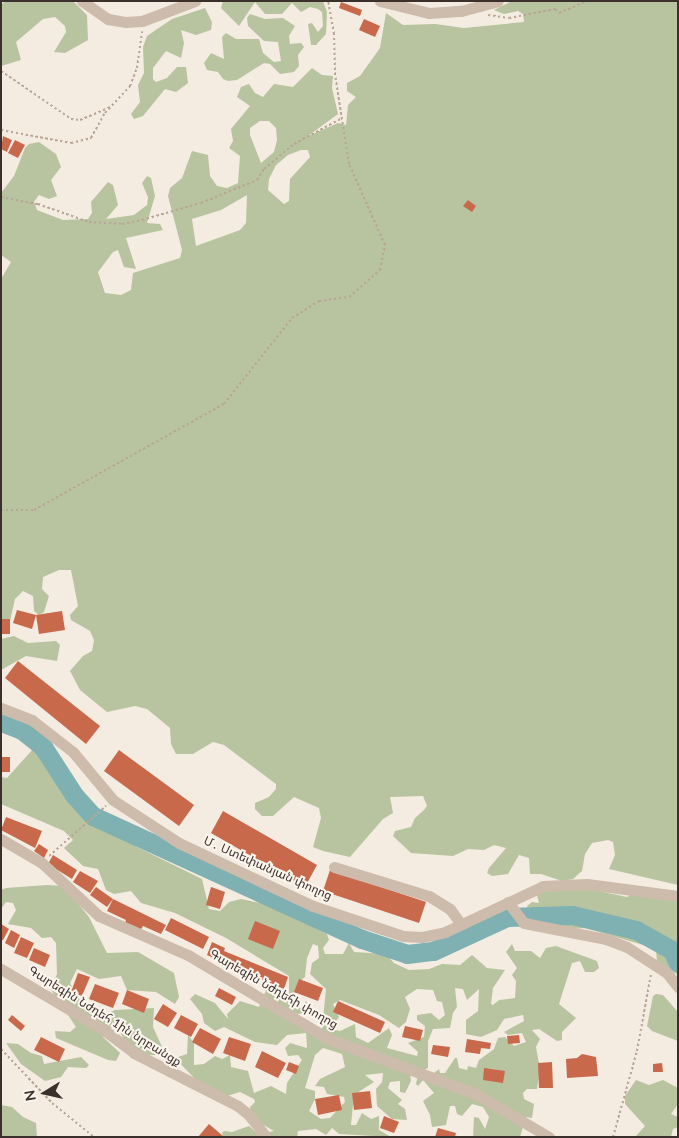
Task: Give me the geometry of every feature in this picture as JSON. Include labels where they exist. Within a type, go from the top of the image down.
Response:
[{"type":"street","points":[[82,1],[108,19],[142,21],[195,1]]},
{"type":"street","points":[[380,1],[429,12],[461,11],[498,1]]},
{"type":"street","name":"Մ․ Ստեփանյան փողոց","points":[[1,708],[32,720],[73,752],[113,800],[179,844],[313,906],[403,936],[422,937],[461,924],[543,886],[587,884],[678,896]]},
{"type":"street","name":"Գարեգին Նժդեհի փողոց","points":[[1,839],[42,862],[99,916],[188,955],[329,1038],[476,1094],[549,1137]]},
{"type":"street","points":[[334,867],[429,896],[450,909],[461,924]]},
{"type":"street","points":[[508,902],[524,923],[606,939],[627,947],[667,973],[678,987]]},
{"type":"street","name":"Գարեգին Նժդեհ 1ին նրբանցք","points":[[1,969],[104,1030],[151,1063],[238,1106],[249,1115],[266,1137]]},
{"type":"path","points":[[1,510],[34,510],[224,404],[292,318],[319,302],[349,297],[380,270],[385,245],[353,177],[342,118],[328,1]]},
{"type":"path","points":[[480,14],[509,18],[555,9],[560,13],[587,1]]},
{"type":"path","points":[[1,130],[60,141],[84,141],[91,138],[96,126],[130,86],[137,68],[142,21]]},
{"type":"path","points":[[1,71],[71,119],[80,120],[97,110],[114,106]]},
{"type":"path","points":[[1,197],[38,204],[89,222],[122,224],[142,220],[201,203],[257,180],[264,169],[294,144],[342,118]]},
{"type":"path","points":[[55,851],[113,800]]},
{"type":"path","points":[[613,1137],[637,1051],[653,965]]},
{"type":"path","points":[[1,1049],[52,1103],[94,1137]]},
{"type":"green space","points":[[5,1],[73,1],[87,15],[88,40],[65,53],[54,52],[66,32],[65,26],[55,17],[43,19],[16,42],[21,60],[1,66],[1,5]]},
{"type":"green space","points":[[223,1],[323,1],[327,12],[326,34],[316,45],[311,45],[308,24],[312,23],[318,32],[323,26],[322,12],[318,9],[310,7],[301,12],[292,3],[282,14],[265,14],[255,2],[239,26],[221,8]]},
{"type":"green space","points":[[512,1],[678,1],[678,885],[609,869],[615,855],[613,842],[608,840],[592,843],[585,854],[582,871],[573,879],[562,881],[541,874],[530,874],[529,858],[519,855],[508,874],[492,876],[487,873],[489,868],[506,848],[494,845],[484,850],[468,849],[453,856],[411,853],[393,836],[395,831],[411,827],[415,818],[427,806],[423,796],[390,797],[393,813],[383,819],[350,857],[323,851],[313,847],[321,818],[319,808],[294,797],[273,816],[262,816],[255,809],[255,803],[269,797],[276,789],[276,784],[224,745],[213,742],[193,754],[176,754],[171,744],[170,728],[147,709],[135,706],[107,712],[80,690],[70,671],[83,656],[92,651],[94,640],[90,631],[71,620],[70,615],[78,606],[71,570],[59,570],[43,577],[42,589],[49,596],[44,612],[39,615],[34,611],[33,596],[23,591],[15,599],[10,621],[1,622],[1,279],[11,262],[1,255],[1,193],[14,176],[25,148],[29,144],[39,142],[56,154],[61,167],[51,180],[57,196],[49,199],[39,195],[34,202],[37,210],[63,220],[88,219],[92,213],[91,202],[108,182],[113,185],[118,205],[106,219],[134,215],[147,205],[148,197],[142,183],[147,176],[151,178],[155,196],[147,223],[160,224],[163,230],[126,238],[136,269],[124,267],[118,250],[113,252],[98,272],[105,293],[121,295],[131,290],[133,273],[180,258],[182,250],[168,196],[170,188],[182,178],[192,151],[208,155],[210,176],[217,186],[227,188],[238,183],[240,156],[229,148],[233,141],[231,129],[250,106],[237,97],[241,87],[249,84],[255,93],[263,97],[274,84],[293,87],[312,68],[322,75],[333,76],[332,88],[338,114],[308,136],[338,123],[346,125],[348,105],[356,97],[347,91],[347,83],[360,76],[380,48],[386,13],[403,25],[435,24],[464,28],[524,22],[523,14],[518,11],[504,14],[494,10]],"holes":[[[260,121],[269,121],[276,128],[277,140],[274,152],[261,163],[250,135],[250,128]],[[301,150],[308,150],[310,157],[290,179],[289,201],[284,204],[268,190],[269,179],[276,165],[288,155]],[[247,195],[246,223],[240,230],[196,246],[192,219],[221,210]]]},
{"type":"green space","points":[[205,8],[212,22],[211,30],[196,35],[181,30],[184,43],[181,58],[166,51],[153,68],[153,79],[156,82],[167,78],[177,67],[186,67],[188,83],[176,92],[165,89],[143,116],[134,119],[131,114],[140,102],[138,85],[144,73],[143,47],[147,36],[172,19]]},
{"type":"green space","points":[[250,14],[265,19],[283,18],[295,26],[289,36],[290,44],[301,43],[304,47],[298,55],[299,66],[294,72],[280,74],[270,64],[264,63],[237,80],[228,81],[223,79],[218,72],[207,70],[204,63],[211,53],[224,59],[222,37],[226,33],[236,39],[259,39],[263,53],[274,62],[281,61],[278,42],[264,41],[248,26],[247,18]]},
{"type":"green space","points":[[14,636],[28,643],[56,641],[60,645],[57,661],[26,656],[1,670],[1,639]]},
{"type":"green space","points":[[33,749],[93,816],[137,847],[202,879],[209,909],[220,911],[229,902],[241,899],[273,906],[327,934],[329,940],[323,948],[325,954],[343,954],[349,943],[354,952],[386,954],[394,963],[409,970],[429,969],[442,964],[460,965],[472,955],[487,968],[505,970],[493,988],[491,1004],[493,1005],[499,1000],[515,998],[516,981],[512,975],[517,968],[506,952],[512,944],[515,951],[531,951],[540,958],[546,948],[556,946],[597,961],[599,968],[594,972],[585,972],[580,961],[572,963],[559,1004],[576,1018],[562,1032],[562,1040],[557,1041],[539,1029],[532,1030],[540,1039],[536,1047],[540,1069],[537,1089],[527,1089],[523,1093],[524,1099],[534,1104],[532,1118],[526,1117],[520,1137],[473,1137],[474,1117],[479,1118],[485,1129],[489,1117],[483,1107],[472,1104],[462,1116],[457,1114],[455,1106],[450,1106],[446,1125],[432,1127],[430,1115],[423,1101],[434,1093],[423,1080],[418,1086],[416,1084],[418,1075],[434,1073],[439,1069],[440,1073],[445,1073],[455,1058],[457,1058],[459,1068],[467,1070],[468,1066],[476,1068],[479,1060],[494,1049],[498,1038],[505,1037],[514,1046],[526,1042],[522,1033],[508,1035],[504,1032],[524,1021],[523,1015],[504,1019],[497,1030],[481,1037],[466,1034],[466,1020],[478,1011],[479,989],[467,1000],[463,989],[455,988],[457,1007],[453,1013],[450,1028],[433,1029],[428,1041],[428,1068],[424,1070],[409,1064],[411,1081],[405,1093],[400,1092],[400,1081],[390,1082],[388,1088],[402,1100],[398,1104],[405,1109],[407,1120],[392,1119],[377,1106],[376,1089],[382,1082],[383,1073],[365,1075],[374,1082],[354,1095],[351,1125],[356,1125],[362,1113],[371,1119],[379,1116],[379,1130],[391,1137],[339,1134],[332,1128],[326,1135],[316,1129],[298,1131],[297,1137],[269,1137],[269,1132],[274,1131],[253,1119],[250,1107],[255,1102],[254,1099],[240,1092],[227,1096],[198,1082],[175,1058],[187,1054],[188,1035],[194,1043],[194,1065],[204,1064],[215,1056],[222,1059],[230,1055],[231,1067],[248,1071],[254,1093],[271,1086],[286,1094],[287,1083],[302,1060],[298,1055],[288,1056],[285,1048],[290,1043],[307,1048],[306,1033],[287,1035],[277,1045],[255,1042],[224,1027],[215,1031],[204,1023],[202,1014],[190,999],[195,994],[215,1003],[228,1019],[227,1014],[240,1001],[259,1007],[269,983],[289,995],[289,976],[226,938],[175,913],[141,903],[131,891],[114,894],[106,890],[98,869],[83,866],[64,848],[73,840],[64,831],[1,804],[1,777],[7,778]],"holes":[[[313,944],[318,946],[319,958],[312,963],[310,974],[326,989],[322,1029],[296,1014],[306,1013],[309,1008],[306,1001],[301,1008],[294,1006],[296,990],[299,982],[305,977],[307,958]],[[417,989],[433,990],[437,1001],[442,1002],[445,1015],[439,1020],[431,1013],[417,1015],[417,1020],[425,1026],[424,1037],[408,1043],[418,1052],[417,1056],[387,1048],[392,1035],[389,1028],[368,1043],[356,1037],[355,1024],[340,1031],[330,1029],[339,1017],[333,1004],[340,1000],[379,1015],[399,1028],[406,1022],[410,1009],[405,997]],[[323,1048],[342,1054],[345,1067],[320,1079],[315,1086],[324,1087],[327,1094],[344,1097],[345,1102],[330,1118],[321,1119],[309,1111],[315,1099],[315,1091],[305,1088],[315,1055]]]},
{"type":"green space","points":[[47,885],[64,886],[89,917],[107,953],[138,952],[174,973],[179,997],[175,1004],[156,992],[127,990],[121,976],[99,979],[77,969],[70,983],[77,997],[101,1016],[115,1010],[154,1008],[153,1027],[163,1049],[158,1055],[150,1055],[128,1046],[120,1032],[113,1028],[105,1028],[103,1037],[120,1053],[116,1061],[108,1060],[56,1038],[55,1031],[70,1032],[76,1027],[50,988],[57,974],[56,943],[51,937],[42,938],[31,928],[8,924],[16,910],[13,903],[6,902],[1,909],[1,890]]},
{"type":"green space","points":[[574,886],[627,897],[642,888],[678,898],[678,975],[657,961],[656,951],[650,947],[585,928],[566,929],[531,916],[527,906],[532,902],[539,903],[537,895],[543,890]]},
{"type":"green space","points":[[656,994],[663,995],[678,1012],[678,1041],[652,1031],[647,1026],[653,996]]},
{"type":"green space","points":[[6,1043],[18,1044],[31,1053],[42,1056],[44,1064],[81,1057],[89,1065],[86,1068],[68,1067],[61,1077],[45,1081],[21,1064]]},
{"type":"green space","points":[[636,1080],[649,1085],[663,1080],[678,1088],[678,1104],[671,1114],[678,1117],[678,1127],[673,1129],[671,1137],[635,1137],[645,1126],[625,1104],[625,1096]]},
{"type":"green space","points":[[1,1105],[12,1107],[23,1117],[36,1123],[37,1137],[1,1137]]},
{"type":"green space","points":[[249,1126],[261,1137],[223,1137],[222,1132],[232,1132]]},
{"type":"building","points":[[341,2],[362,10],[360,16],[339,8]]},
{"type":"building","points":[[364,19],[380,26],[375,37],[359,30]]},
{"type":"building","points":[[3,136],[12,140],[7,152],[1,149]]},
{"type":"building","points":[[15,140],[25,145],[18,158],[8,153]]},
{"type":"building","points":[[468,200],[476,206],[472,212],[463,206]]},
{"type":"building","points":[[17,610],[36,615],[32,629],[13,623]]},
{"type":"building","points":[[62,611],[65,630],[39,634],[36,615]]},
{"type":"building","points":[[1,619],[10,619],[10,634],[1,634]]},
{"type":"building","points":[[18,661],[100,726],[86,744],[5,678]]},
{"type":"building","points":[[119,750],[194,805],[179,826],[104,771]]},
{"type":"building","points":[[1,757],[10,757],[10,772],[1,772]]},
{"type":"building","points":[[223,811],[317,865],[305,887],[211,833]]},
{"type":"building","points":[[6,817],[42,831],[35,848],[1,830]]},
{"type":"building","points":[[39,844],[48,850],[44,858],[34,851]]},
{"type":"building","points":[[53,855],[77,870],[72,879],[48,864]]},
{"type":"building","points":[[330,870],[426,902],[419,923],[323,891]]},
{"type":"building","points":[[80,871],[98,881],[90,893],[73,882]]},
{"type":"building","points":[[96,887],[113,899],[107,907],[90,895]]},
{"type":"building","points":[[211,887],[225,892],[220,909],[206,905]]},
{"type":"building","points":[[113,899],[166,925],[161,934],[143,926],[140,931],[125,923],[126,920],[107,911]]},
{"type":"building","points":[[171,918],[209,937],[203,949],[165,930]]},
{"type":"building","points":[[255,921],[280,931],[273,949],[248,939]]},
{"type":"building","points":[[1,924],[9,929],[3,940],[1,940]]},
{"type":"building","points":[[11,930],[20,935],[14,948],[5,943]]},
{"type":"building","points":[[21,937],[34,943],[27,958],[14,953]]},
{"type":"building","points":[[212,942],[225,948],[224,951],[288,977],[284,989],[207,955]]},
{"type":"building","points":[[34,948],[50,955],[45,967],[29,960]]},
{"type":"building","points":[[78,973],[90,977],[82,996],[71,992]]},
{"type":"building","points":[[299,979],[323,988],[318,1001],[294,992]]},
{"type":"building","points":[[95,984],[119,993],[113,1008],[89,999]]},
{"type":"building","points":[[219,988],[236,997],[232,1005],[215,996]]},
{"type":"building","points":[[127,990],[149,999],[144,1013],[122,1004]]},
{"type":"building","points":[[338,1001],[385,1022],[380,1033],[333,1012]]},
{"type":"building","points":[[163,1004],[177,1013],[168,1027],[154,1019]]},
{"type":"building","points":[[12,1015],[25,1026],[21,1031],[8,1020]]},
{"type":"building","points":[[181,1015],[198,1024],[191,1037],[174,1028]]},
{"type":"building","points":[[405,1026],[423,1030],[420,1041],[402,1037]]},
{"type":"building","points":[[200,1028],[221,1039],[213,1054],[192,1042]]},
{"type":"building","points":[[519,1035],[520,1043],[508,1044],[507,1036]]},
{"type":"building","points":[[41,1037],[65,1049],[59,1062],[34,1050]]},
{"type":"building","points":[[229,1037],[251,1044],[245,1061],[223,1053]]},
{"type":"building","points":[[467,1039],[491,1043],[490,1049],[481,1048],[480,1054],[465,1052]]},
{"type":"building","points":[[433,1045],[450,1047],[448,1057],[431,1054]]},
{"type":"building","points":[[262,1051],[286,1063],[278,1078],[255,1067]]},
{"type":"building","points":[[582,1054],[596,1057],[598,1076],[567,1078],[566,1059],[577,1058]]},
{"type":"building","points":[[289,1062],[299,1066],[296,1074],[286,1070]]},
{"type":"building","points":[[552,1062],[553,1088],[539,1088],[538,1063]]},
{"type":"building","points":[[662,1063],[663,1072],[653,1072],[653,1064]]},
{"type":"building","points":[[484,1068],[505,1071],[503,1083],[483,1080]]},
{"type":"building","points":[[370,1091],[372,1108],[354,1110],[352,1093]]},
{"type":"building","points":[[339,1095],[342,1110],[318,1115],[315,1099]]},
{"type":"building","points":[[384,1116],[399,1122],[394,1133],[380,1128]]},
{"type":"building","points":[[209,1124],[223,1136],[198,1137]]},
{"type":"building","points":[[438,1128],[456,1133],[455,1137],[435,1137]]},
{"type":"waterway","points":[[1,722],[22,730],[43,747],[74,795],[93,816],[362,939],[407,954],[433,951],[507,917],[572,915],[636,930],[672,950],[678,963]]}]
